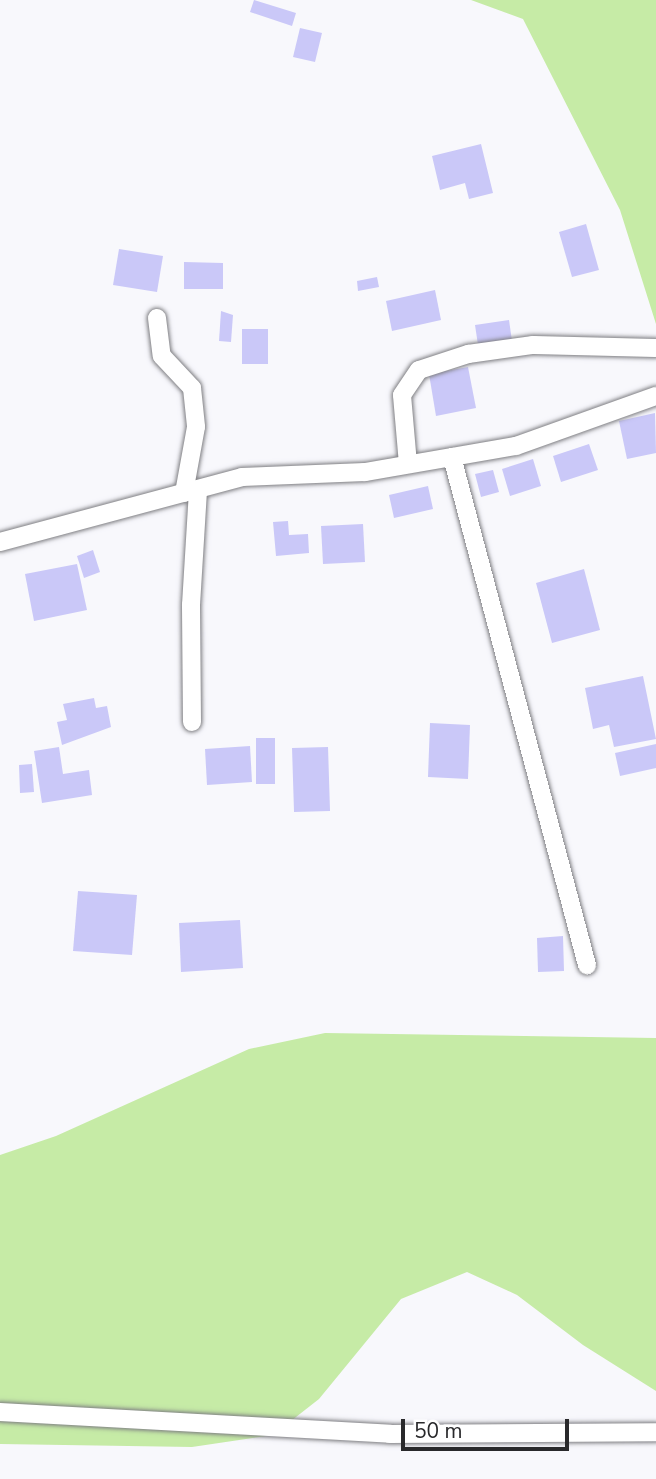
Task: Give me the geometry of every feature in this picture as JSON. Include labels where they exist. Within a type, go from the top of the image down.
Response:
[{"type":"street","points":[[157,318],[162,356],[192,388],[196,427],[191,491],[192,722]]},
{"type":"street","points":[[408,464],[402,395],[419,370],[468,354],[533,345],[656,348]]},
{"type":"street","points":[[0,542],[242,477],[408,464],[516,446],[656,396]]},
{"type":"street","points":[[452,457],[586,965]]},
{"type":"street","points":[[0,1412],[390,1434],[656,1432]]},
{"type":"green space","points":[[471,0],[656,0],[656,324],[620,210],[523,19]]},
{"type":"green space","points":[[325,1033],[656,1038],[656,1391],[583,1345],[517,1295],[467,1272],[401,1299],[319,1399],[273,1435],[192,1447],[0,1444],[0,1155],[56,1136],[249,1049]]},
{"type":"building","points":[[254,0],[296,13],[292,26],[250,12]]},
{"type":"building","points":[[300,28],[322,33],[315,62],[293,57]]},
{"type":"building","points":[[481,144],[493,193],[469,199],[465,183],[440,190],[432,156]]},
{"type":"building","points":[[586,224],[599,270],[572,277],[559,232]]},
{"type":"building","points":[[119,249],[163,256],[157,292],[113,285]]},
{"type":"building","points":[[184,262],[223,263],[223,289],[184,289]]},
{"type":"building","points":[[377,277],[379,287],[358,291],[357,281]]},
{"type":"building","points":[[435,290],[441,320],[392,331],[386,301]]},
{"type":"building","points":[[221,311],[233,315],[231,342],[219,341]]},
{"type":"building","points":[[509,320],[512,341],[478,345],[475,325]]},
{"type":"building","points":[[242,329],[268,329],[268,364],[242,364]]},
{"type":"building","points":[[468,367],[476,408],[436,416],[429,374]]},
{"type":"building","points":[[655,413],[656,453],[627,459],[619,421]]},
{"type":"building","points":[[589,444],[598,470],[561,482],[553,456]]},
{"type":"building","points":[[533,459],[541,486],[510,496],[502,469]]},
{"type":"building","points":[[493,470],[499,492],[481,497],[475,474]]},
{"type":"building","points":[[428,486],[433,509],[394,518],[389,495]]},
{"type":"building","points":[[288,521],[289,535],[308,534],[309,553],[276,556],[273,522]]},
{"type":"building","points":[[363,524],[365,562],[323,564],[321,526]]},
{"type":"building","points":[[93,550],[100,572],[84,578],[77,556]]},
{"type":"building","points":[[77,564],[87,610],[34,621],[25,574]]},
{"type":"building","points":[[584,569],[600,630],[552,643],[536,583]]},
{"type":"building","points":[[643,676],[656,739],[614,747],[609,725],[593,729],[585,688]]},
{"type":"building","points":[[94,698],[96,708],[107,706],[111,727],[62,745],[57,722],[67,720],[63,704]]},
{"type":"building","points":[[430,723],[470,725],[468,779],[428,777]]},
{"type":"building","points":[[256,738],[275,738],[275,784],[256,784]]},
{"type":"building","points":[[656,744],[656,768],[620,776],[615,753]]},
{"type":"building","points":[[250,746],[252,782],[207,785],[205,749]]},
{"type":"building","points":[[59,747],[63,774],[89,770],[92,795],[42,803],[34,751]]},
{"type":"building","points":[[328,747],[330,811],[294,812],[292,748]]},
{"type":"building","points":[[32,764],[34,792],[20,793],[19,765]]},
{"type":"building","points":[[78,891],[137,895],[132,955],[73,951]]},
{"type":"building","points":[[240,920],[243,968],[181,972],[179,923]]},
{"type":"building","points":[[563,936],[564,971],[538,972],[537,938]]}]
